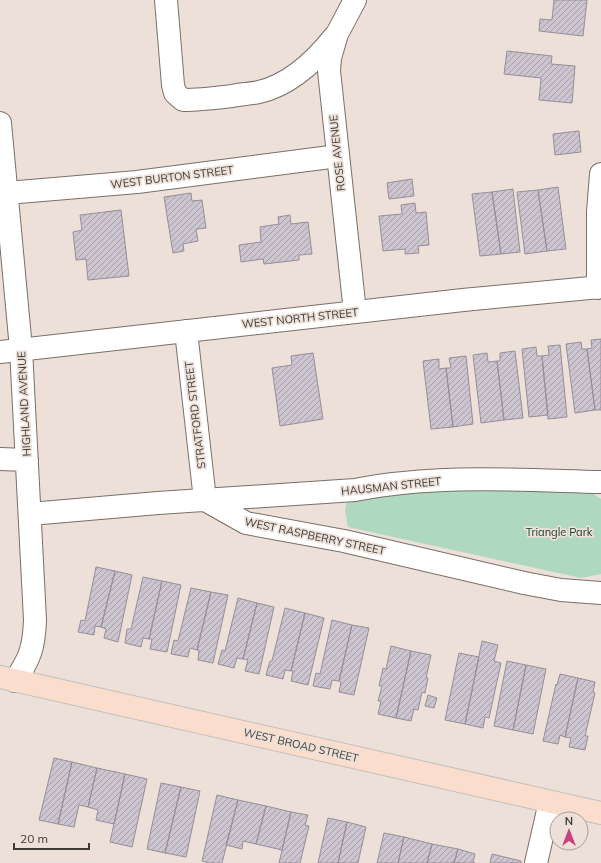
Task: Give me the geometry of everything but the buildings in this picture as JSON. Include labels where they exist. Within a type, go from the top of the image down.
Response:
[{"type":"main road","name":"WEST BROAD STREET","points":[[8,679],[601,813]]},
{"type":"street","points":[[166,0],[173,86],[175,93],[183,100],[204,100],[260,92],[281,83],[302,70],[321,53],[337,34]]},
{"type":"street","name":"ROSE AVENUE","points":[[355,0],[337,34],[330,58],[329,71],[355,312]]},
{"type":"street","name":"HIGHLAND AVENUE","points":[[0,123],[21,349],[35,620],[34,639],[28,661],[8,679]]},
{"type":"street","name":"WEST BURTON STREET","points":[[7,193],[137,182],[338,156]]},
{"type":"street","points":[[599,288],[598,212],[601,174]]},
{"type":"street","name":"WEST NORTH STREET","points":[[0,352],[463,300],[599,288]]},
{"type":"street","name":"STRATFORD STREET","points":[[186,331],[205,500]]},
{"type":"street","points":[[0,458],[27,460]]},
{"type":"street","name":"HAUSMAN STREET","points":[[205,500],[355,490],[418,481],[458,479],[601,482]]},
{"type":"street","points":[[30,514],[205,500]]},
{"type":"street","name":"WEST RASPBERRY STREET","points":[[205,500],[246,523],[344,541],[524,583],[561,590],[601,593]]},
{"type":"street","points":[[536,863],[550,802]]},
{"type":"green space","name":"Triangle Park","points":[[446,488],[591,492],[601,499],[601,574],[581,578],[348,527],[345,511],[347,501]]}]
